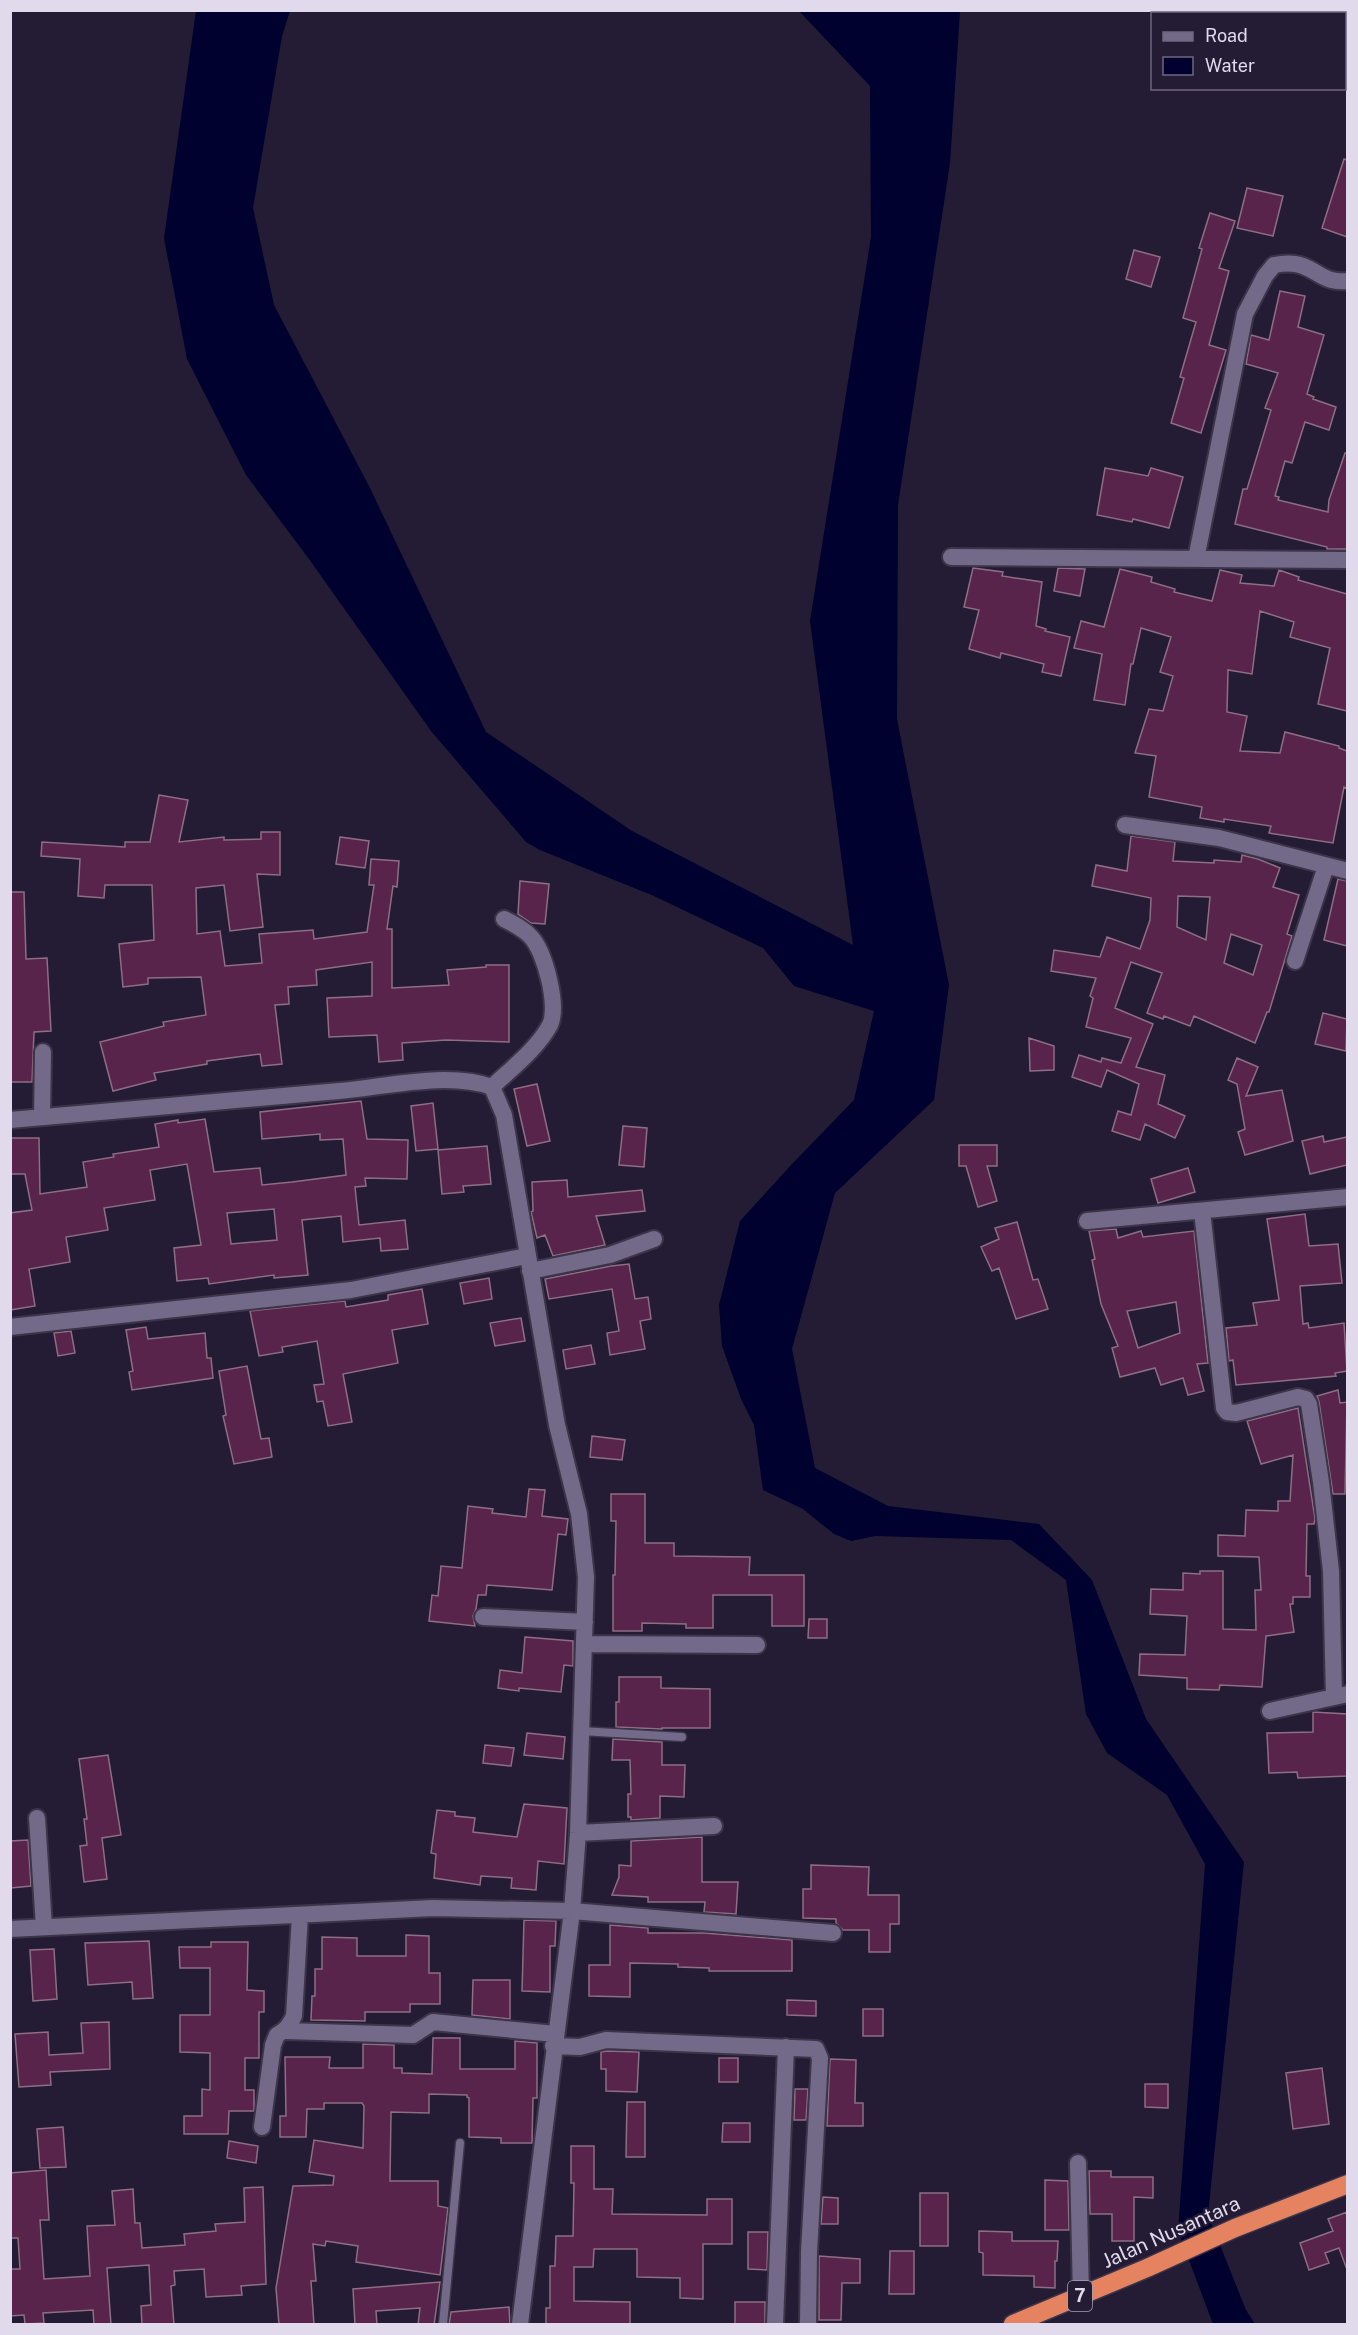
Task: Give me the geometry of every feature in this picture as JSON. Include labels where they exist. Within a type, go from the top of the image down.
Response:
[{"type":"highway","name":"Jalan Nusantara","points":[[1013,2325],[1235,2228],[1347,2184]]},
{"type":"street","points":[[1196,559],[1245,314],[1253,296],[1274,265],[1287,263],[1301,265],[1328,280],[1347,281]]},
{"type":"street","points":[[951,557],[1347,560]]},
{"type":"street","points":[[1125,825],[1219,838],[1347,871]]},
{"type":"street","points":[[1295,961],[1326,866]]},
{"type":"street","points":[[492,1087],[531,1049],[550,1025],[554,1000],[540,949],[523,929],[504,919]]},
{"type":"street","points":[[42,1117],[43,1052]]},
{"type":"street","points":[[10,1120],[364,1089],[437,1080],[475,1081],[492,1087],[504,1115],[557,1425],[579,1514],[586,1577],[578,1833],[572,1911],[520,2325]]},
{"type":"street","points":[[1087,1221],[1347,1197]]},
{"type":"street","points":[[1202,1211],[1224,1408],[1227,1412],[1236,1413],[1298,1397],[1306,1399],[1309,1404],[1321,1482],[1341,1696],[1270,1711]]},
{"type":"street","points":[[10,1328],[351,1290],[529,1263],[610,1255],[654,1239]]},
{"type":"street","points":[[483,1617],[585,1622]]},
{"type":"street","points":[[584,1644],[757,1646]]},
{"type":"street","points":[[37,1818],[44,1927]]},
{"type":"street","points":[[578,1833],[714,1826]]},
{"type":"street","points":[[10,1929],[433,1908],[572,1911],[833,1933]]},
{"type":"street","points":[[286,2031],[294,2016],[300,1915]]},
{"type":"street","points":[[262,2127],[273,2045],[277,2035],[286,2031],[413,2035],[434,2022],[554,2040],[580,2047],[606,2040],[816,2049],[820,2058],[809,2252],[808,2325]]},
{"type":"street","points":[[775,2325],[786,2047]]},
{"type":"street","points":[[1078,2163],[1081,2296]]},
{"type":"lane","points":[[581,1731],[682,1737]]},
{"type":"lane","points":[[443,2325],[460,2143]]},
{"type":"water","points":[[196,11],[290,11],[282,36],[253,208],[274,305],[370,488],[486,732],[632,831],[853,945],[810,621],[871,237],[870,86],[799,11],[960,11],[950,163],[898,505],[897,719],[949,985],[934,1100],[835,1193],[792,1349],[815,1468],[888,1506],[1039,1524],[1092,1580],[1146,1719],[1244,1862],[1208,2215],[1246,2310],[1255,2324],[1213,2324],[1178,2231],[1205,1864],[1167,1795],[1107,1753],[1086,1714],[1066,1580],[1011,1540],[875,1536],[851,1541],[834,1534],[803,1509],[763,1490],[754,1425],[741,1399],[722,1346],[719,1305],[740,1221],[854,1100],[874,1011],[794,986],[763,948],[654,896],[540,850],[526,842],[431,731],[309,559],[246,475],[187,359],[164,238]]},
{"type":"building","points":[[1344,159],[1347,160],[1347,237],[1322,228]]},
{"type":"building","points":[[1247,188],[1283,196],[1273,236],[1237,228]]},
{"type":"building","points":[[1210,213],[1235,221],[1219,268],[1229,271],[1209,345],[1226,350],[1201,433],[1171,423],[1184,378],[1180,377],[1196,322],[1183,318],[1202,249],[1199,248]]},
{"type":"building","points":[[1134,250],[1160,257],[1151,287],[1126,279]]},
{"type":"building","points":[[1280,291],[1305,296],[1298,327],[1324,335],[1307,394],[1314,397],[1313,399],[1336,407],[1329,430],[1305,422],[1292,463],[1285,461],[1275,496],[1279,497],[1278,500],[1328,512],[1329,500],[1345,453],[1347,453],[1347,549],[1327,549],[1327,547],[1235,524],[1243,489],[1247,489],[1271,410],[1265,408],[1278,373],[1246,364],[1251,335],[1269,340]]},
{"type":"building","points":[[1105,468],[1148,476],[1151,468],[1183,477],[1169,528],[1133,519],[1132,522],[1097,515]]},
{"type":"building","points":[[973,568],[1003,572],[1002,576],[1042,582],[1036,626],[1046,629],[1045,631],[1070,637],[1061,676],[1042,672],[1044,664],[1001,653],[1000,658],[969,649],[979,610],[964,607]]},
{"type":"building","points":[[1058,568],[1085,569],[1080,596],[1054,591]]},
{"type":"building","points":[[1120,569],[1152,577],[1151,582],[1175,589],[1174,592],[1212,601],[1220,570],[1242,575],[1240,583],[1274,586],[1279,570],[1299,577],[1298,580],[1347,594],[1347,711],[1318,704],[1330,648],[1290,637],[1294,622],[1260,611],[1252,674],[1228,670],[1227,712],[1247,716],[1240,751],[1280,753],[1285,732],[1339,746],[1347,751],[1347,788],[1344,787],[1333,843],[1269,833],[1271,826],[1200,818],[1202,807],[1149,797],[1156,756],[1135,753],[1149,709],[1163,711],[1173,676],[1160,672],[1171,637],[1141,628],[1133,664],[1131,664],[1125,705],[1094,700],[1102,654],[1074,648],[1081,621],[1104,627]]},
{"type":"building","points":[[159,795],[188,800],[179,842],[224,837],[224,840],[261,839],[261,832],[280,832],[280,875],[257,874],[263,927],[230,931],[224,885],[196,888],[197,934],[220,931],[225,966],[262,963],[259,934],[313,930],[314,939],[367,932],[374,885],[369,885],[371,859],[399,861],[397,887],[393,886],[387,929],[392,929],[392,988],[449,985],[447,970],[486,967],[486,965],[509,965],[509,1042],[446,1040],[402,1043],[403,1060],[379,1062],[377,1035],[329,1037],[327,998],[372,996],[372,962],[316,970],[317,985],[288,987],[289,1004],[275,1005],[282,1064],[262,1066],[260,1054],[207,1061],[207,1064],[154,1073],[156,1080],[113,1091],[100,1042],[164,1026],[163,1022],[206,1015],[201,977],[148,978],[148,984],[123,987],[119,944],[154,940],[152,885],[105,885],[104,898],[78,896],[80,859],[41,856],[42,842],[125,847],[125,842],[150,842]]},
{"type":"building","points":[[1131,836],[1175,842],[1173,861],[1241,862],[1242,855],[1258,859],[1280,868],[1273,887],[1299,895],[1287,934],[1292,936],[1269,1012],[1267,1012],[1255,1043],[1194,1016],[1190,1026],[1164,1016],[1163,1019],[1147,1013],[1162,973],[1131,962],[1115,1008],[1153,1024],[1136,1067],[1165,1075],[1158,1104],[1185,1116],[1175,1138],[1145,1124],[1140,1140],[1112,1131],[1118,1111],[1131,1115],[1139,1084],[1107,1070],[1101,1087],[1072,1077],[1079,1055],[1101,1062],[1102,1058],[1121,1063],[1131,1038],[1086,1027],[1093,998],[1090,996],[1096,978],[1051,971],[1054,950],[1100,957],[1107,937],[1140,949],[1150,920],[1151,898],[1092,886],[1096,865],[1127,871]],"holes":[[[1178,896],[1210,897],[1206,940],[1177,927]],[[1231,934],[1262,945],[1253,975],[1224,963]]]},
{"type":"building","points":[[340,837],[369,841],[365,868],[336,864]]},
{"type":"building","points":[[1338,879],[1347,881],[1347,946],[1324,940]]},
{"type":"building","points":[[520,881],[549,884],[545,924],[531,923],[518,914]]},
{"type":"building","points":[[10,892],[24,892],[26,959],[47,958],[51,1031],[34,1032],[32,1082],[10,1082]]},
{"type":"building","points":[[1323,1013],[1347,1019],[1346,1051],[1315,1044]]},
{"type":"building","points":[[1029,1038],[1054,1046],[1054,1070],[1030,1071]]},
{"type":"building","points":[[1237,1058],[1258,1067],[1246,1096],[1282,1090],[1293,1141],[1245,1155],[1238,1132],[1245,1129],[1237,1084],[1228,1080]]},
{"type":"building","points":[[537,1084],[550,1141],[527,1146],[514,1089]]},
{"type":"building","points":[[361,1101],[367,1139],[408,1140],[407,1179],[365,1178],[366,1186],[355,1187],[359,1225],[405,1220],[408,1249],[381,1251],[380,1238],[343,1242],[341,1216],[302,1220],[308,1275],[274,1278],[274,1275],[209,1284],[208,1278],[177,1281],[174,1248],[201,1245],[187,1164],[150,1170],[155,1200],[104,1208],[108,1230],[66,1237],[70,1262],[29,1269],[35,1306],[10,1310],[10,1213],[32,1210],[25,1174],[10,1174],[10,1138],[39,1138],[40,1194],[87,1187],[83,1162],[114,1157],[113,1154],[159,1147],[155,1124],[178,1120],[178,1123],[205,1119],[214,1172],[260,1168],[262,1185],[346,1175],[343,1139],[320,1140],[320,1134],[262,1139],[260,1112]],"holes":[[[274,1209],[277,1240],[231,1244],[227,1213]]]},
{"type":"building","points":[[433,1103],[438,1149],[416,1151],[411,1106]]},
{"type":"building","points":[[623,1126],[647,1128],[644,1167],[619,1165]]},
{"type":"building","points":[[1323,1136],[1324,1142],[1347,1137],[1347,1165],[1310,1174],[1302,1141]]},
{"type":"building","points":[[959,1145],[997,1145],[997,1166],[987,1166],[997,1201],[978,1207],[966,1166],[959,1166]]},
{"type":"building","points":[[487,1146],[491,1184],[463,1186],[464,1192],[442,1194],[438,1150]]},
{"type":"building","points":[[1188,1168],[1195,1192],[1158,1203],[1151,1179]]},
{"type":"building","points":[[567,1180],[568,1197],[642,1190],[645,1211],[596,1216],[605,1245],[553,1256],[545,1235],[537,1238],[531,1212],[533,1211],[532,1182]]},
{"type":"building","points":[[1305,1214],[1309,1246],[1338,1244],[1342,1283],[1300,1286],[1303,1324],[1308,1323],[1309,1328],[1344,1323],[1347,1371],[1335,1373],[1336,1376],[1236,1385],[1233,1360],[1229,1361],[1226,1328],[1257,1325],[1253,1303],[1279,1300],[1267,1219]]},
{"type":"building","points":[[1017,1222],[1033,1280],[1038,1279],[1048,1309],[1016,1319],[999,1268],[992,1271],[981,1247],[999,1239],[995,1228]]},
{"type":"building","points":[[1116,1229],[1118,1238],[1141,1231],[1143,1237],[1194,1231],[1208,1363],[1197,1364],[1204,1391],[1188,1395],[1183,1378],[1161,1385],[1155,1368],[1120,1377],[1112,1348],[1118,1346],[1101,1304],[1089,1231]],"holes":[[[1176,1302],[1180,1333],[1138,1348],[1127,1311]]]},
{"type":"building","points":[[629,1264],[635,1299],[648,1297],[651,1319],[640,1321],[645,1349],[610,1355],[607,1333],[619,1331],[612,1289],[549,1299],[545,1279]]},
{"type":"building","points":[[489,1278],[492,1299],[464,1304],[460,1283]]},
{"type":"building","points":[[422,1289],[428,1324],[392,1330],[398,1363],[343,1374],[352,1422],[328,1426],[323,1401],[317,1402],[314,1385],[324,1384],[317,1341],[282,1347],[283,1352],[259,1356],[250,1311],[345,1301],[346,1307],[388,1300],[388,1295]]},
{"type":"building","points":[[521,1318],[525,1341],[495,1346],[490,1323]]},
{"type":"building","points":[[146,1327],[148,1339],[205,1333],[207,1358],[211,1358],[213,1378],[132,1390],[129,1372],[133,1371],[126,1330]]},
{"type":"building","points":[[71,1331],[75,1353],[58,1356],[54,1333]]},
{"type":"building","points":[[591,1345],[595,1364],[566,1369],[563,1350]]},
{"type":"building","points":[[247,1366],[261,1439],[269,1438],[272,1457],[234,1464],[223,1416],[226,1415],[219,1371]]},
{"type":"building","points":[[1338,1390],[1340,1403],[1347,1402],[1345,1494],[1333,1494],[1317,1396]]},
{"type":"building","points":[[1298,1408],[1315,1519],[1314,1524],[1307,1524],[1306,1576],[1310,1576],[1310,1597],[1293,1597],[1293,1604],[1290,1604],[1294,1632],[1266,1636],[1262,1687],[1220,1685],[1219,1690],[1187,1689],[1187,1678],[1139,1675],[1140,1654],[1185,1655],[1187,1616],[1150,1614],[1151,1589],[1183,1590],[1183,1573],[1200,1574],[1200,1571],[1223,1571],[1223,1629],[1256,1630],[1255,1590],[1261,1590],[1259,1557],[1218,1556],[1218,1535],[1245,1536],[1246,1510],[1278,1511],[1278,1501],[1290,1501],[1293,1455],[1261,1464],[1247,1421]]},
{"type":"building","points":[[592,1436],[625,1440],[622,1460],[590,1457]]},
{"type":"building","points":[[529,1489],[545,1490],[542,1516],[568,1519],[566,1535],[558,1534],[552,1590],[487,1585],[486,1595],[478,1595],[473,1616],[475,1626],[429,1621],[432,1595],[438,1596],[441,1566],[462,1568],[468,1506],[493,1509],[492,1513],[526,1517]]},
{"type":"building","points":[[611,1494],[645,1494],[645,1543],[674,1543],[674,1556],[750,1557],[749,1575],[804,1575],[804,1626],[772,1626],[772,1595],[713,1595],[713,1628],[686,1628],[686,1624],[642,1623],[642,1631],[613,1631],[616,1521],[611,1521]]},
{"type":"building","points":[[809,1619],[827,1619],[827,1638],[808,1638]]},
{"type":"building","points":[[525,1637],[573,1641],[573,1666],[564,1665],[561,1692],[498,1688],[500,1670],[522,1673]]},
{"type":"building","points":[[619,1677],[661,1677],[661,1688],[710,1689],[710,1728],[616,1727]]},
{"type":"building","points":[[1313,1712],[1347,1714],[1347,1776],[1298,1778],[1297,1772],[1269,1773],[1267,1733],[1313,1732]]},
{"type":"building","points":[[527,1733],[565,1737],[563,1759],[524,1755]]},
{"type":"building","points":[[613,1739],[662,1742],[662,1765],[685,1765],[684,1797],[660,1796],[660,1818],[631,1820],[631,1817],[628,1817],[628,1794],[631,1794],[630,1760],[612,1760]]},
{"type":"building","points":[[485,1745],[514,1748],[511,1766],[483,1763]]},
{"type":"building","points":[[108,1755],[121,1835],[102,1838],[107,1879],[84,1882],[80,1846],[87,1845],[84,1819],[87,1819],[79,1759]]},
{"type":"building","points":[[524,1804],[567,1808],[564,1864],[538,1861],[536,1890],[511,1888],[512,1878],[481,1876],[480,1885],[434,1878],[436,1854],[431,1853],[437,1810],[455,1812],[455,1816],[475,1818],[473,1832],[517,1837]]},
{"type":"building","points":[[702,1837],[702,1882],[738,1882],[736,1914],[704,1912],[705,1902],[648,1902],[648,1897],[612,1895],[619,1877],[619,1865],[631,1866],[631,1841]]},
{"type":"building","points":[[28,1840],[31,1886],[11,1888],[10,1841]]},
{"type":"building","points":[[811,1865],[869,1867],[868,1895],[899,1895],[899,1924],[890,1924],[890,1952],[869,1952],[869,1930],[843,1930],[836,1923],[836,1919],[803,1918],[803,1889],[811,1889]]},
{"type":"building","points":[[524,1920],[556,1921],[555,1946],[550,1946],[550,1992],[522,1991]]},
{"type":"building","points":[[610,1925],[648,1928],[648,1933],[704,1933],[792,1940],[792,1971],[709,1971],[709,1968],[678,1967],[678,1964],[630,1963],[630,1997],[589,1996],[589,1965],[610,1965]]},
{"type":"building","points":[[406,1935],[429,1936],[429,1973],[440,1973],[440,2004],[410,2004],[410,2012],[365,2012],[365,2021],[311,2020],[312,1996],[315,1996],[315,1969],[322,1969],[322,1937],[357,1938],[357,1956],[406,1956]]},
{"type":"building","points":[[149,1941],[153,1998],[133,1999],[132,1982],[88,1985],[85,1943]]},
{"type":"building","points":[[211,1942],[248,1942],[247,1990],[264,1991],[264,2012],[259,2012],[259,2058],[245,2058],[245,2090],[254,2090],[254,2111],[229,2111],[228,2134],[184,2134],[184,2116],[202,2116],[202,2089],[210,2090],[210,2053],[180,2052],[180,2015],[210,2015],[210,1968],[180,1968],[179,1947],[211,1947]]},
{"type":"building","points":[[54,1949],[57,1999],[33,2001],[30,1950]]},
{"type":"building","points":[[473,1980],[510,1980],[510,2019],[472,2015]]},
{"type":"building","points":[[787,2000],[816,2001],[816,2016],[787,2015]]},
{"type":"building","points":[[863,2009],[883,2009],[883,2036],[863,2036]]},
{"type":"building","points":[[109,2022],[110,2069],[50,2072],[51,2085],[19,2087],[15,2034],[48,2032],[49,2055],[83,2053],[81,2023]]},
{"type":"building","points":[[433,2038],[460,2038],[460,2069],[515,2069],[515,2041],[537,2043],[537,2098],[533,2098],[532,2143],[501,2143],[501,2138],[469,2137],[469,2098],[467,2095],[429,2094],[429,2113],[391,2112],[390,2181],[438,2181],[438,2206],[448,2208],[440,2275],[356,2262],[358,2246],[326,2241],[325,2246],[313,2244],[316,2281],[311,2281],[314,2325],[279,2325],[276,2288],[293,2186],[333,2185],[334,2176],[309,2172],[314,2140],[363,2148],[364,2106],[362,2103],[324,2103],[324,2109],[307,2109],[306,2137],[280,2137],[280,2116],[286,2116],[285,2057],[330,2057],[329,2068],[363,2068],[363,2044],[394,2045],[394,2068],[402,2068],[402,2073],[432,2074]]},
{"type":"building","points":[[601,2052],[639,2052],[637,2092],[606,2091],[606,2069],[601,2069]]},
{"type":"building","points":[[719,2058],[738,2058],[738,2082],[719,2082]]},
{"type":"building","points":[[830,2059],[856,2060],[855,2103],[863,2103],[863,2126],[827,2126]]},
{"type":"building","points":[[1322,2068],[1329,2124],[1293,2129],[1286,2073]]},
{"type":"building","points":[[1145,2084],[1168,2084],[1168,2108],[1145,2107]]},
{"type":"building","points":[[795,2089],[808,2089],[806,2120],[794,2120]]},
{"type":"building","points":[[627,2102],[645,2102],[645,2157],[626,2157]]},
{"type":"building","points":[[723,2123],[750,2123],[750,2142],[722,2142]]},
{"type":"building","points":[[63,2127],[66,2167],[40,2168],[37,2129]]},
{"type":"building","points":[[229,2141],[258,2146],[256,2163],[227,2158]]},
{"type":"building","points":[[571,2146],[594,2146],[594,2189],[613,2189],[612,2214],[707,2215],[707,2199],[732,2199],[732,2244],[703,2244],[703,2299],[680,2298],[680,2278],[637,2277],[637,2249],[594,2249],[593,2267],[574,2267],[574,2301],[630,2302],[630,2325],[546,2325],[546,2308],[550,2308],[550,2266],[555,2266],[556,2236],[573,2236],[574,2183],[571,2183]]},
{"type":"building","points":[[46,2170],[49,2220],[40,2220],[44,2279],[90,2276],[87,2226],[115,2225],[112,2191],[133,2189],[135,2223],[140,2223],[142,2248],[185,2245],[184,2234],[216,2231],[215,2224],[245,2222],[244,2188],[263,2187],[266,2284],[241,2286],[242,2295],[206,2297],[204,2269],[174,2271],[175,2285],[171,2286],[174,2325],[142,2325],[141,2306],[151,2305],[149,2265],[107,2268],[111,2325],[94,2325],[93,2310],[43,2313],[44,2323],[25,2324],[24,2315],[10,2316],[10,2269],[20,2269],[18,2238],[10,2238],[10,2173]]},
{"type":"building","points":[[1089,2171],[1111,2171],[1111,2177],[1153,2177],[1153,2198],[1134,2197],[1134,2241],[1112,2241],[1112,2214],[1090,2214]]},
{"type":"building","points":[[1045,2180],[1068,2181],[1069,2230],[1045,2230]]},
{"type":"building","points":[[920,2193],[948,2193],[948,2246],[920,2246]]},
{"type":"building","points":[[823,2197],[838,2198],[838,2224],[821,2224]]},
{"type":"building","points":[[1347,2212],[1347,2266],[1339,2248],[1325,2253],[1329,2263],[1309,2270],[1300,2243],[1333,2231],[1328,2219]]},
{"type":"building","points":[[979,2231],[1012,2232],[1012,2241],[1058,2241],[1055,2288],[1034,2287],[1034,2276],[983,2275],[983,2253],[979,2252]]},
{"type":"building","points":[[748,2232],[768,2232],[767,2270],[748,2269]]},
{"type":"building","points":[[890,2251],[914,2251],[914,2294],[889,2294]]},
{"type":"building","points":[[819,2256],[860,2259],[860,2283],[842,2283],[841,2320],[819,2320]]},
{"type":"building","points":[[440,2282],[434,2325],[418,2325],[420,2308],[376,2311],[377,2325],[355,2325],[353,2289]]},
{"type":"building","points":[[735,2302],[765,2302],[765,2325],[735,2325]]},
{"type":"building","points":[[509,2307],[510,2325],[449,2325],[451,2312]]}]
